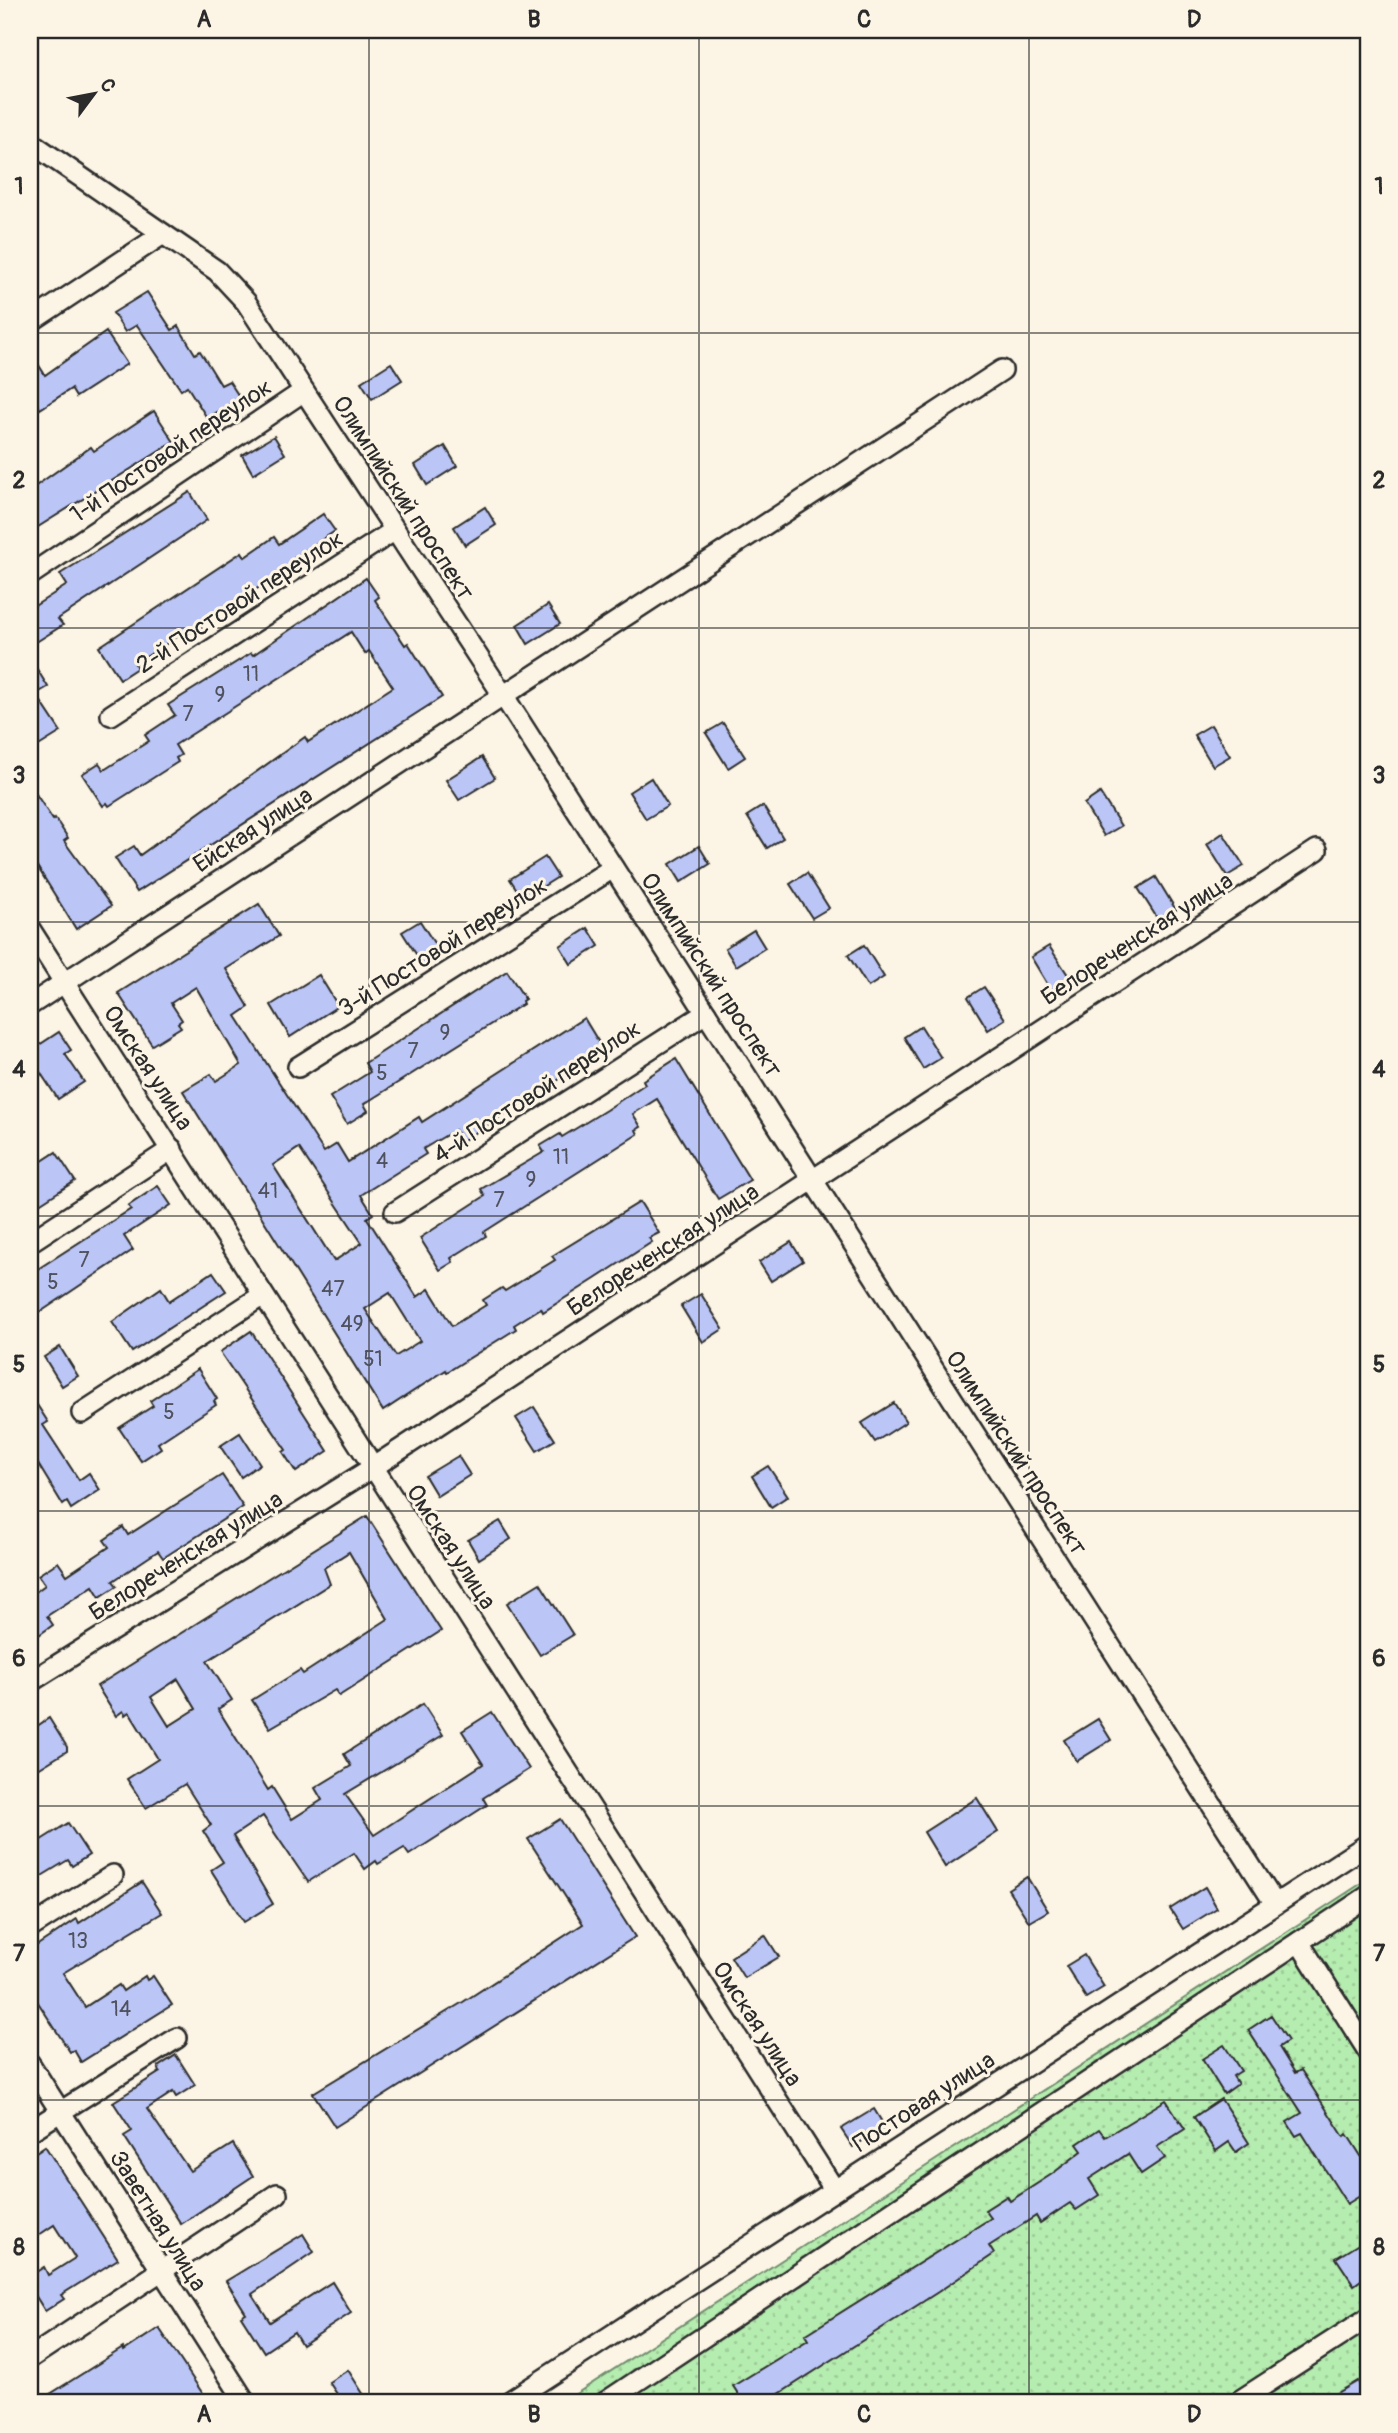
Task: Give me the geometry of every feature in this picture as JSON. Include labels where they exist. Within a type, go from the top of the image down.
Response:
[{"type":"street","name":"Олимпийский проспект","points":[[30,142],[217,271],[246,302],[503,695],[1275,1904]]},
{"type":"street","points":[[30,322],[163,234]]},
{"type":"street","name":"Ейская улица","points":[[30,1005],[1002,370]]},
{"type":"street","name":"1-й Постовой переулок","points":[[30,575],[304,391]]},
{"type":"street","name":"2-й Постовой переулок","points":[[111,715],[395,530]]},
{"type":"street","name":"Белореченская улица","points":[[30,1682],[372,1468],[814,1182],[1317,850]]},
{"type":"street","name":"3-й Постовой переулок","points":[[298,1067],[613,869]]},
{"type":"street","name":"Омская улица","points":[[30,929],[834,2189]]},
{"type":"street","name":"4-й Постовой переулок","points":[[395,1212],[706,1013]]},
{"type":"street","points":[[30,1242],[172,1149]]},
{"type":"street","points":[[82,1413],[263,1295]]},
{"type":"street","name":"Постовая улица","points":[[507,2403],[1368,1843]]},
{"type":"street","points":[[30,1928],[113,1875]]},
{"type":"street","points":[[604,2403],[1368,1896]]},
{"type":"street","points":[[1299,1942],[1368,2051]]},
{"type":"street","points":[[30,2132],[177,2038]]},
{"type":"street","name":"Заветная улица","points":[[30,2064],[160,2272],[246,2403]]},
{"type":"street","points":[[30,2358],[277,2194]]},
{"type":"street","points":[[1236,2403],[1368,2318]]},
{"type":"green space","points":[[1368,1879],[1368,2403],[562,2403]]},
{"type":"building","points":[[147,292],[172,330],[178,326],[195,354],[200,351],[221,385],[229,381],[240,398],[207,418],[187,386],[181,390],[137,325],[125,332],[113,313]]},
{"type":"building","points":[[106,332],[127,364],[76,397],[71,389],[40,409],[30,393],[30,351],[45,375]]},
{"type":"building","points":[[391,363],[402,380],[372,399],[361,382]]},
{"type":"building","points":[[154,411],[174,442],[30,532],[30,490],[91,447],[94,451]]},
{"type":"building","points":[[274,436],[285,454],[253,474],[242,455]]},
{"type":"building","points":[[445,446],[457,466],[427,485],[415,465]]},
{"type":"building","points":[[190,492],[207,520],[58,619],[63,625],[30,646],[30,609],[67,585],[60,574]]},
{"type":"building","points":[[485,507],[496,525],[465,545],[454,527]]},
{"type":"building","points":[[323,514],[335,531],[290,561],[295,567],[244,596],[182,638],[180,635],[135,664],[137,668],[120,679],[99,647],[242,552],[245,557],[274,537],[279,544]]},
{"type":"building","points":[[366,578],[379,597],[375,600],[405,645],[408,643],[442,697],[137,892],[115,858],[134,846],[140,855],[305,737],[308,742],[393,687],[369,651],[365,654],[351,632],[175,745],[181,755],[176,758],[178,762],[109,806],[107,803],[103,806],[82,774],[99,763],[104,770],[149,741],[145,735],[175,715],[168,705],[251,653],[253,655]]},
{"type":"building","points":[[548,605],[560,624],[528,644],[517,625]]},
{"type":"building","points":[[30,658],[48,687],[36,694],[61,732],[37,747],[30,736]]},
{"type":"building","points":[[723,723],[745,757],[728,768],[706,733]]},
{"type":"building","points":[[1211,725],[1230,756],[1213,766],[1194,735]]},
{"type":"building","points":[[482,757],[495,778],[459,800],[446,780]]},
{"type":"building","points":[[651,778],[668,806],[646,819],[629,792]]},
{"type":"building","points":[[30,785],[68,838],[64,841],[111,906],[76,929],[30,855]]},
{"type":"building","points":[[1100,793],[1121,826],[1104,836],[1084,804]]},
{"type":"building","points":[[763,806],[783,838],[767,848],[747,816]]},
{"type":"building","points":[[1223,833],[1244,866],[1227,876],[1207,844]]},
{"type":"building","points":[[699,846],[710,864],[681,882],[670,864]]},
{"type":"building","points":[[545,857],[558,877],[523,899],[510,879]]},
{"type":"building","points":[[807,873],[829,908],[812,918],[790,884]]},
{"type":"building","points":[[1156,877],[1176,910],[1159,921],[1138,888]]},
{"type":"building","points":[[259,904],[279,936],[226,969],[249,1007],[236,1016],[324,1152],[337,1144],[348,1162],[419,1117],[422,1122],[584,1018],[604,1051],[462,1141],[455,1130],[423,1149],[426,1154],[361,1195],[373,1214],[367,1218],[417,1297],[429,1289],[452,1326],[486,1305],[483,1300],[502,1288],[505,1291],[555,1260],[552,1256],[640,1202],[659,1233],[649,1238],[652,1242],[595,1279],[543,1312],[541,1308],[514,1325],[516,1329],[383,1411],[183,1091],[211,1074],[216,1081],[241,1065],[196,987],[171,1003],[182,1020],[178,1023],[181,1027],[152,1045],[118,993]],"holes":[[[299,1148],[362,1243],[334,1261],[273,1165]],[[390,1293],[420,1341],[396,1356],[365,1309]]]},
{"type":"building","points":[[420,921],[441,954],[423,965],[402,932]]},
{"type":"building","points":[[588,928],[599,946],[571,964],[560,946]]},
{"type":"building","points":[[754,930],[765,948],[736,966],[725,948]]},
{"type":"building","points":[[864,945],[884,977],[868,987],[848,955]]},
{"type":"building","points":[[1049,946],[1070,978],[1051,990],[1031,957]]},
{"type":"building","points":[[507,971],[525,999],[523,1004],[364,1104],[368,1111],[347,1124],[330,1097],[370,1072],[365,1063]]},
{"type":"building","points":[[319,975],[338,1006],[290,1037],[271,1005]]},
{"type":"building","points":[[984,987],[1005,1019],[988,1030],[968,997]]},
{"type":"building","points":[[921,1026],[941,1058],[923,1069],[904,1037]]},
{"type":"building","points":[[59,1032],[71,1050],[65,1054],[84,1082],[58,1099],[30,1057],[30,1051]]},
{"type":"building","points":[[676,1059],[750,1180],[718,1199],[657,1099],[633,1114],[641,1127],[636,1130],[638,1134],[484,1232],[486,1236],[451,1258],[453,1262],[440,1270],[420,1238],[485,1196],[481,1189],[544,1152],[540,1146],[560,1134],[562,1137],[606,1110],[645,1084],[643,1080]]},
{"type":"building","points":[[56,1152],[75,1181],[30,1210],[30,1169]]},
{"type":"building","points":[[158,1186],[171,1205],[124,1236],[133,1250],[30,1319],[30,1274],[131,1209],[128,1206]]},
{"type":"building","points":[[791,1242],[803,1261],[771,1281],[759,1262]]},
{"type":"building","points":[[213,1272],[226,1291],[132,1352],[112,1322],[161,1288],[169,1301]]},
{"type":"building","points":[[701,1294],[723,1329],[703,1342],[681,1306]]},
{"type":"building","points":[[251,1331],[328,1451],[296,1472],[283,1452],[286,1450],[220,1352]]},
{"type":"building","points":[[60,1347],[78,1376],[62,1386],[44,1357]]},
{"type":"building","points":[[198,1369],[217,1399],[214,1401],[216,1405],[158,1443],[161,1448],[141,1461],[119,1428],[153,1406],[150,1401]]},
{"type":"building","points":[[30,1394],[48,1422],[43,1425],[79,1480],[89,1473],[100,1490],[71,1509],[67,1502],[63,1505],[30,1451]]},
{"type":"building","points":[[894,1403],[906,1422],[875,1442],[862,1423]]},
{"type":"building","points":[[534,1407],[555,1440],[537,1451],[516,1418]]},
{"type":"building","points":[[240,1433],[260,1464],[241,1477],[220,1446]]},
{"type":"building","points":[[458,1456],[470,1475],[437,1496],[425,1476]]},
{"type":"building","points":[[768,1466],[788,1496],[771,1507],[752,1476]]},
{"type":"building","points":[[222,1475],[243,1507],[163,1558],[158,1551],[113,1581],[117,1586],[100,1597],[93,1586],[47,1616],[53,1625],[36,1637],[30,1627],[30,1596],[45,1585],[38,1575],[58,1562],[67,1575],[109,1547],[104,1540],[123,1527],[128,1535]]},
{"type":"building","points":[[367,1516],[441,1631],[339,1696],[335,1690],[270,1728],[252,1700],[300,1670],[303,1674],[388,1619],[349,1552],[324,1568],[330,1584],[207,1661],[232,1700],[218,1709],[268,1790],[272,1787],[292,1819],[322,1800],[315,1788],[351,1766],[344,1754],[423,1704],[443,1735],[345,1794],[374,1835],[483,1764],[462,1731],[492,1712],[529,1769],[483,1798],[487,1805],[409,1855],[404,1848],[365,1869],[354,1853],[308,1882],[263,1816],[233,1836],[273,1904],[244,1922],[211,1870],[223,1862],[203,1831],[211,1825],[185,1784],[146,1808],[127,1779],[158,1759],[129,1712],[125,1715],[123,1711],[116,1716],[97,1686]],"holes":[[[178,1679],[196,1709],[169,1726],[151,1697]]]},
{"type":"building","points":[[500,1521],[511,1539],[479,1559],[468,1540]]},
{"type":"building","points":[[540,1583],[573,1635],[540,1655],[507,1603]]},
{"type":"building","points":[[49,1718],[67,1751],[30,1774],[30,1731]]},
{"type":"building","points":[[1098,1719],[1111,1740],[1077,1761],[1064,1740]]},
{"type":"building","points":[[977,1798],[998,1832],[945,1867],[924,1832]]},
{"type":"building","points":[[560,1819],[635,1937],[335,2127],[313,2093],[463,2002],[583,1924],[528,1839]]},
{"type":"building","points":[[68,1823],[89,1855],[72,1866],[68,1860],[35,1880],[30,1872],[30,1847]]},
{"type":"building","points":[[1027,1877],[1048,1911],[1029,1922],[1008,1889]]},
{"type":"building","points":[[142,1882],[162,1913],[63,1973],[85,2007],[119,1985],[123,1991],[145,1976],[147,1980],[153,1976],[172,2005],[81,2062],[74,2050],[70,2052],[30,1990],[30,1950],[77,1919],[79,1923]]},
{"type":"building","points":[[1205,1887],[1217,1908],[1183,1929],[1170,1909]]},
{"type":"building","points":[[765,1935],[779,1957],[744,1978],[731,1957]]},
{"type":"building","points":[[1084,1955],[1104,1987],[1086,1998],[1066,1966]]},
{"type":"building","points":[[1271,2015],[1288,2041],[1279,2047],[1295,2073],[1301,2070],[1344,2137],[1347,2134],[1368,2167],[1368,2191],[1347,2204],[1302,2133],[1296,2136],[1287,2122],[1302,2113],[1248,2030]]},
{"type":"building","points":[[1224,2045],[1241,2071],[1233,2076],[1238,2084],[1224,2094],[1202,2059]]},
{"type":"building","points":[[176,2055],[195,2085],[176,2097],[173,2092],[147,2109],[190,2171],[233,2144],[253,2176],[181,2224],[124,2136],[132,2131],[113,2102],[160,2072],[158,2067]]},
{"type":"building","points":[[1221,2099],[1249,2143],[1236,2152],[1229,2142],[1216,2151],[1194,2117]]},
{"type":"building","points":[[1166,2100],[1185,2129],[1157,2147],[1165,2158],[1141,2174],[1128,2154],[1089,2179],[1099,2195],[1076,2210],[1070,2203],[1040,2223],[1036,2216],[989,2246],[994,2254],[765,2403],[744,2403],[733,2386],[808,2340],[805,2335],[991,2218],[985,2210],[1007,2196],[1010,2201],[1052,2174],[1082,2151],[1077,2144],[1099,2129],[1105,2137]]},
{"type":"building","points":[[874,2109],[885,2127],[853,2147],[841,2129]]},
{"type":"building","points":[[45,2146],[118,2259],[61,2295],[64,2299],[45,2311],[30,2287],[30,2276],[44,2267],[48,2275],[75,2258],[54,2225],[30,2241],[30,2156]]},
{"type":"building","points":[[303,2234],[314,2252],[252,2294],[270,2322],[332,2282],[351,2313],[302,2345],[294,2332],[264,2352],[241,2316],[246,2313],[226,2281]]},
{"type":"building","points":[[1362,2242],[1368,2251],[1368,2275],[1354,2285],[1336,2258]]},
{"type":"building","points":[[159,2328],[209,2403],[36,2403],[123,2348],[124,2351]]},
{"type":"building","points":[[348,2370],[369,2403],[343,2403],[329,2382]]},
{"type":"building","points":[[1358,2381],[1368,2403],[1321,2403]]}]
